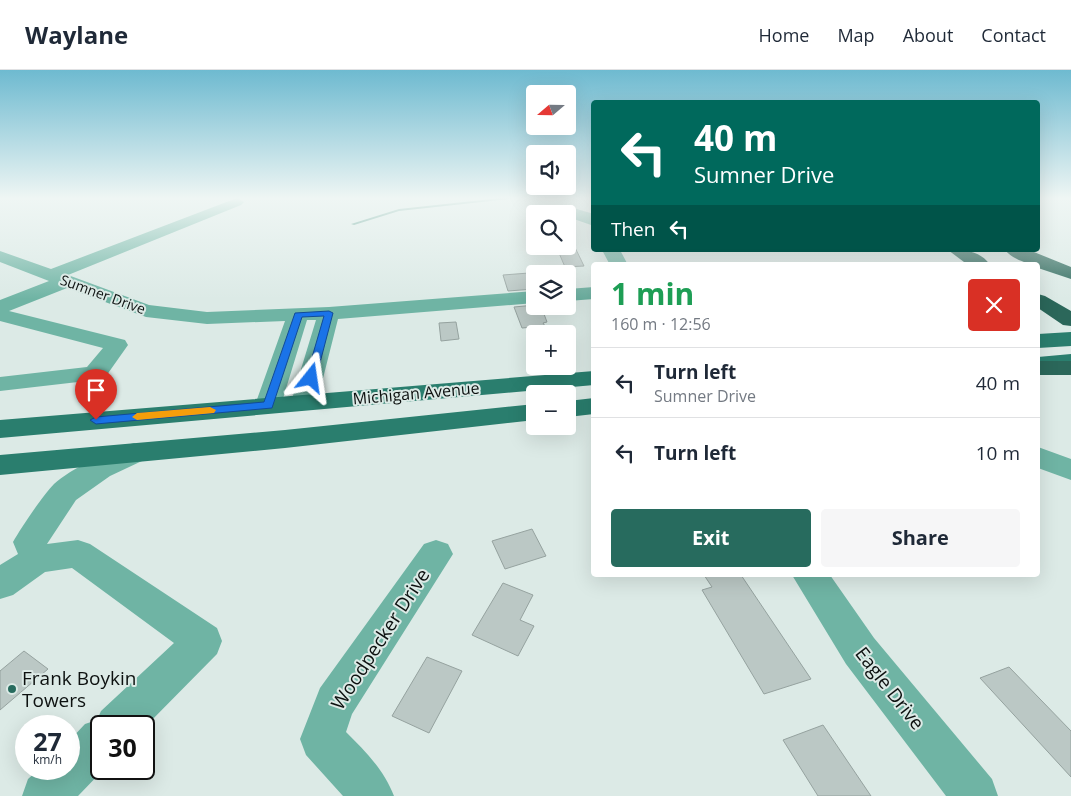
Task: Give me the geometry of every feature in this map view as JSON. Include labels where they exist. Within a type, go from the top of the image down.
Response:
[{"type":"highway","points":[[960,252],[976,262]]},
{"type":"highway","points":[[1018,252],[1040,262]]},
{"type":"highway","points":[[1040,262],[1071,273]]},
{"type":"highway","points":[[1040,301],[1071,320]]},
{"type":"highway","points":[[1040,368],[1071,368]]},
{"type":"main road","points":[[1040,341],[1071,339]]},
{"type":"main road","points":[[1040,364],[1071,361]]},
{"type":"main road","name":"Michigan Avenue","points":[[0,429],[591,378]]},
{"type":"main road","points":[[576,408],[591,406]]},
{"type":"main road","name":"Michigan Avenue","points":[[0,465],[526,413]]},
{"type":"street","points":[[0,307],[60,278],[167,232]]},
{"type":"street","name":"Sumner Drive","points":[[0,256],[146,311],[206,318],[298,315],[526,298]]},
{"type":"street","points":[[576,294],[591,293]]},
{"type":"street","points":[[304,402],[329,313]]},
{"type":"street","points":[[0,315],[117,345],[95,374],[0,384]]},
{"type":"street","points":[[268,405],[298,315]]},
{"type":"street","points":[[37,559],[30,542],[65,492],[100,469],[134,453]]},
{"type":"street","points":[[1040,458],[1071,470]]},
{"type":"street","points":[[0,584],[37,559],[78,554],[203,641],[127,715]]},
{"type":"street","name":"Woodpecker Drive","points":[[371,796],[354,772],[322,739],[335,702],[436,554]]},
{"type":"street","name":"Eagle Drive","points":[[811,577],[860,651],[975,796]]},
{"type":"street","points":[[45,796],[90,751]]},
{"type":"building","points":[[576,250],[584,266],[576,266],[564,265],[560,255],[576,255]]},
{"type":"building","points":[[526,273],[526,290],[508,291],[503,275]]},
{"type":"building","points":[[526,306],[526,315],[544,315],[547,322],[543,323],[544,325],[526,325],[526,328],[522,328],[514,307]]},
{"type":"building","points":[[456,322],[459,339],[441,341],[439,323]]},
{"type":"building","points":[[532,529],[546,556],[505,569],[492,541]]},
{"type":"building","points":[[705,577],[742,577],[811,679],[764,694],[702,590],[712,587]]},
{"type":"building","points":[[503,583],[533,595],[520,620],[534,626],[518,656],[472,635]]},
{"type":"building","name":"Frank Boykin Towers","points":[[24,651],[48,669],[0,710],[0,671]]},
{"type":"building","points":[[427,657],[462,671],[429,733],[392,716]]},
{"type":"building","points":[[1009,667],[1071,731],[1071,777],[980,678]]},
{"type":"building","points":[[823,725],[871,796],[818,796],[783,740]]},
{"type":"slow traffic","points":[[137,417],[210,410]]},
{"type":"place","name":"Frank Boykin Towers","points":[[12,689]]},
{"type":"route","points":[[96,420],[268,405],[298,315],[329,313],[311,378]]}]
